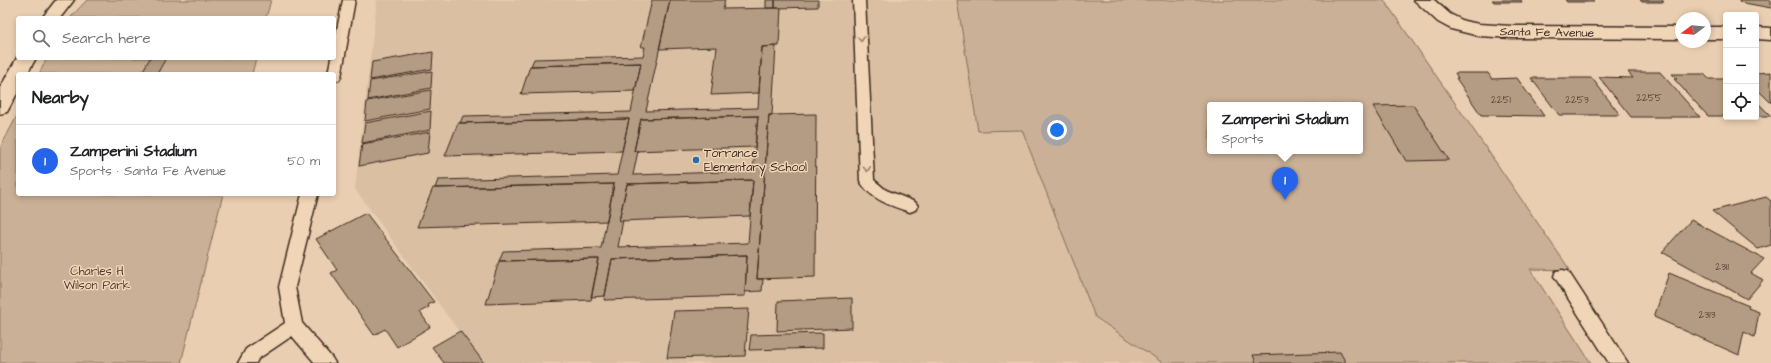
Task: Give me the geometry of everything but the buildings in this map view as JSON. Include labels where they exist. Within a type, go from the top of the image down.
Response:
[{"type":"street","points":[[53,16],[65,0]]},
{"type":"street","name":"Santa Fe Avenue","points":[[1422,0],[1444,18],[1458,25],[1480,30],[1512,32],[1675,33]]},
{"type":"street","points":[[1711,33],[1723,33]]},
{"type":"street","points":[[1759,33],[1771,34]]},
{"type":"street","points":[[19,72],[25,60]]},
{"type":"street","points":[[0,107],[16,77]]},
{"type":"lane","points":[[335,72],[349,0]]},
{"type":"lane","points":[[859,0],[867,181],[871,187],[888,198],[910,206]]},
{"type":"lane","points":[[310,196],[287,287],[294,326],[326,363]]},
{"type":"lane","points":[[1562,276],[1619,363]]},
{"type":"lane","points":[[247,363],[252,354],[294,326]]},
{"type":"shaded area","name":"Torrance Elementary School","points":[[377,0],[957,0],[978,130],[1022,130],[1095,317],[1163,363],[482,363],[355,189]]},
{"type":"green space","points":[[87,0],[271,0],[267,16],[72,16]]},
{"type":"green space","points":[[957,0],[1384,0],[1570,270],[1530,269],[1591,363],[1163,363],[1095,317],[1022,130],[978,131]]},
{"type":"green space","points":[[46,60],[256,60],[252,72],[40,72]]},
{"type":"green space","name":"Charles H Wilson Park","points":[[16,118],[16,196],[223,196],[181,363],[0,363],[0,148]]},
{"type":"place","name":"Torrance Elementary School","points":[[696,160]]},
{"type":"place","name":"Zamperini Stadium","points":[[1285,200]]}]
